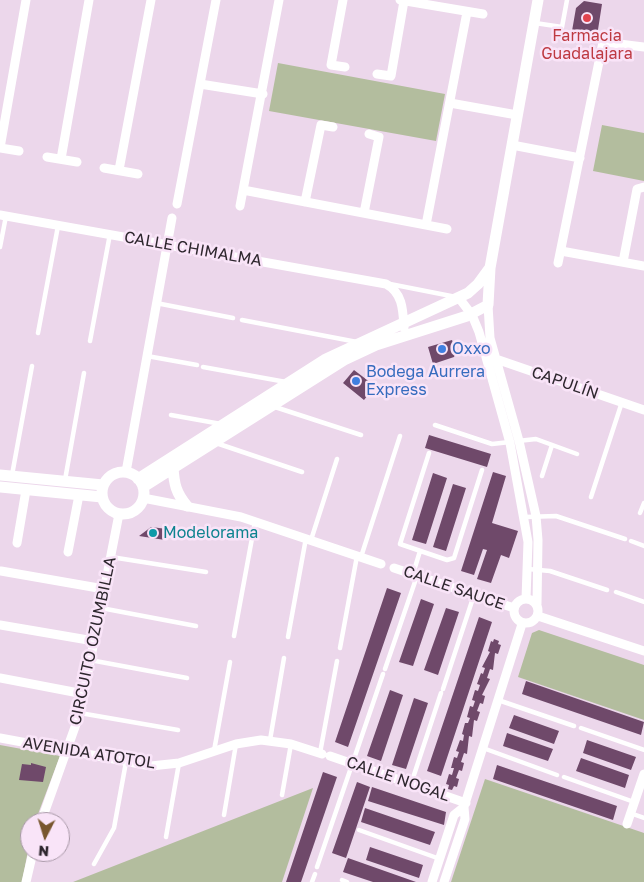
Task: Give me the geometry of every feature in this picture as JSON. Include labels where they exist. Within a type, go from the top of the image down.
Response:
[{"type":"street","points":[[19,151],[0,148],[26,0]]},
{"type":"street","points":[[61,159],[90,0]]},
{"type":"street","points":[[119,170],[151,0]]},
{"type":"street","points":[[177,204],[216,0]]},
{"type":"street","points":[[240,206],[279,0]]},
{"type":"street","points":[[343,0],[331,65],[345,67]]},
{"type":"street","points":[[377,74],[391,76],[402,0],[483,14]]},
{"type":"street","points":[[526,599],[528,569],[525,517],[510,443],[487,356],[484,331],[488,305],[490,268],[538,0]]},
{"type":"street","points":[[426,225],[467,12]]},
{"type":"street","points":[[558,263],[603,42],[644,47]]},
{"type":"street","points":[[200,84],[262,94]]},
{"type":"street","points":[[450,104],[517,115]]},
{"type":"street","points":[[306,202],[320,125],[333,127]]},
{"type":"street","points":[[364,213],[379,137],[368,134]]},
{"type":"street","points":[[512,145],[580,158]]},
{"type":"street","points":[[46,157],[77,162]]},
{"type":"street","points":[[104,168],[138,174]]},
{"type":"street","points":[[623,262],[637,189],[644,187]]},
{"type":"street","points":[[243,190],[447,229]]},
{"type":"street","name":"CALLE CHIMALMA","points":[[3,215],[386,284]]},
{"type":"street","points":[[126,472],[172,218]]},
{"type":"street","points":[[561,251],[644,266]]},
{"type":"street","points":[[126,472],[117,473],[109,477],[103,485],[102,497],[108,508],[119,514],[129,513],[138,508],[141,488],[223,424],[326,359],[436,306],[460,298],[473,290],[490,268]]},
{"type":"street","points":[[386,284],[395,291],[400,299],[405,336]]},
{"type":"street","points":[[460,298],[484,331],[497,359],[519,441],[536,516],[538,616]]},
{"type":"street","points":[[141,488],[344,360],[405,336],[472,314],[488,305]]},
{"type":"street","points":[[422,314],[424,330]]},
{"type":"street","name":"CAPULÍN","points":[[487,356],[644,410]]},
{"type":"street","points":[[173,467],[174,484],[178,495],[187,506]]},
{"type":"street","points":[[126,472],[141,488],[187,506],[232,514],[381,564]]},
{"type":"street","points":[[6,476],[103,485]]},
{"type":"street","points":[[0,487],[102,497]]},
{"type":"street","points":[[17,543],[26,490]]},
{"type":"street","points":[[68,552],[79,495]]},
{"type":"street","name":"CIRCUITO OZUMBILLA","points":[[45,812],[80,714],[119,514]]},
{"type":"street","name":"CALLE SAUCE","points":[[394,568],[514,608]]},
{"type":"street","points":[[0,571],[104,588]]},
{"type":"street","points":[[537,604],[526,599],[521,600],[514,608],[516,619],[522,624],[530,623],[538,616]]},
{"type":"street","points":[[538,616],[644,652]]},
{"type":"street","points":[[0,624],[94,641]]},
{"type":"street","points":[[444,882],[465,819],[465,805],[522,624]]},
{"type":"street","points":[[0,678],[84,694]]},
{"type":"street","name":"AVENIDA ATOTOL","points":[[0,738],[150,766],[179,763],[236,744],[270,740],[324,754]]},
{"type":"street","name":"CALLE NOGAL","points":[[324,754],[465,805]]},
{"type":"street","points":[[626,824],[644,774]]},
{"type":"street","points":[[432,882],[454,815],[465,805]]},
{"type":"street","points":[[26,882],[31,862]]},
{"type":"lane","points":[[534,24],[562,27],[567,0]]},
{"type":"lane","points":[[0,247],[3,215]]},
{"type":"lane","points":[[38,333],[58,225]]},
{"type":"lane","points":[[90,341],[110,234]]},
{"type":"lane","name":"CALLE CHIMALMA","points":[[386,284],[460,298]]},
{"type":"lane","points":[[156,303],[233,318]]},
{"type":"lane","points":[[242,320],[359,342]]},
{"type":"lane","points":[[147,356],[288,382]]},
{"type":"lane","points":[[6,476],[32,366]]},
{"type":"lane","points":[[65,481],[84,373]]},
{"type":"lane","points":[[591,497],[622,402]]},
{"type":"lane","points":[[270,406],[361,435]]},
{"type":"lane","points":[[171,415],[223,424]]},
{"type":"lane","points":[[435,425],[492,444],[536,439],[577,454]]},
{"type":"lane","points":[[340,648],[359,556],[400,436]]},
{"type":"lane","points":[[213,442],[302,472]]},
{"type":"lane","points":[[542,476],[552,445]]},
{"type":"lane","points":[[428,453],[400,540],[401,545],[447,560],[453,560],[482,470]]},
{"type":"lane","points":[[288,637],[308,539],[337,459]]},
{"type":"lane","points":[[640,513],[644,503]]},
{"type":"lane","points":[[525,517],[556,516],[625,539]]},
{"type":"lane","points":[[234,636],[255,521]]},
{"type":"lane","points":[[631,541],[644,546]]},
{"type":"lane","points":[[317,867],[384,672],[415,575],[420,551]]},
{"type":"lane","points":[[110,557],[206,572]]},
{"type":"lane","points":[[528,569],[559,573],[608,590]]},
{"type":"lane","points":[[616,592],[644,602]]},
{"type":"lane","points":[[411,784],[474,595]]},
{"type":"lane","points":[[100,608],[196,626]]},
{"type":"lane","points":[[270,740],[284,658]]},
{"type":"lane","points":[[90,660],[187,678]]},
{"type":"lane","points":[[324,754],[337,661]]},
{"type":"lane","points":[[214,751],[230,662]]},
{"type":"lane","points":[[498,700],[574,726]]},
{"type":"lane","points":[[80,714],[178,730]]},
{"type":"lane","points":[[580,728],[644,750]]},
{"type":"lane","points":[[224,815],[236,744]]},
{"type":"lane","points":[[282,795],[291,744]]},
{"type":"lane","points":[[483,748],[557,774]]},
{"type":"lane","points":[[94,864],[114,828],[126,762]]},
{"type":"lane","points":[[166,838],[179,763]]},
{"type":"lane","points":[[564,777],[634,802]]},
{"type":"lane","points":[[630,813],[644,818]]},
{"type":"lane","points":[[359,830],[440,859]]},
{"type":"lane","points":[[312,882],[314,874]]},
{"type":"green space","points":[[278,63],[445,94],[436,141],[269,111]]},
{"type":"green space","points":[[602,125],[644,133],[644,181],[593,171]]},
{"type":"green space","points":[[539,630],[644,665],[644,720],[518,677],[532,633]]},
{"type":"green space","points":[[0,745],[60,756],[39,812],[20,812],[20,862],[26,862],[22,882],[0,882]]},
{"type":"green space","points":[[485,779],[644,833],[644,882],[451,882]]},
{"type":"green space","points":[[313,788],[282,882],[73,882]]},
{"type":"building","points":[[584,1],[602,4],[597,36],[572,31],[576,8]]},
{"type":"building","points":[[452,340],[456,352],[454,357],[433,364],[428,347]]},
{"type":"building","points":[[354,370],[375,386],[364,400],[343,383]]},
{"type":"building","points":[[429,435],[491,454],[487,467],[425,448]]},
{"type":"building","points":[[493,472],[506,476],[492,523],[518,531],[509,558],[501,555],[491,583],[477,579],[487,550],[483,549],[474,575],[461,571]]},
{"type":"building","points":[[433,473],[447,478],[426,544],[412,540]]},
{"type":"building","points":[[453,484],[466,488],[446,551],[433,547]]},
{"type":"building","name":"Modelorama","points":[[151,527],[167,529],[165,540],[139,536]]},
{"type":"building","points":[[387,588],[401,593],[348,747],[335,742]]},
{"type":"building","points":[[421,599],[434,604],[413,666],[399,662]]},
{"type":"building","points":[[446,608],[459,612],[438,675],[424,670]]},
{"type":"building","points":[[479,617],[492,622],[441,776],[427,771]]},
{"type":"building","points":[[494,639],[499,641],[498,644],[501,645],[498,654],[495,653],[493,670],[490,669],[487,678],[490,679],[482,695],[485,696],[483,704],[480,703],[477,711],[480,712],[477,721],[474,720],[472,737],[469,736],[467,754],[464,753],[461,762],[464,763],[462,771],[459,770],[456,778],[459,779],[457,787],[454,786],[452,790],[448,789],[449,785],[446,784],[449,774],[452,775],[454,768],[451,768],[454,757],[457,758],[459,752],[456,751],[460,740],[463,741],[464,735],[462,734],[465,723],[468,723],[470,718],[467,717],[470,706],[473,707],[475,701],[472,700],[475,690],[478,691],[480,685],[477,684],[485,668],[482,667],[490,652],[488,651],[491,641],[493,642]]},
{"type":"building","points":[[526,681],[644,722],[641,735],[522,694]]},
{"type":"building","points":[[390,690],[403,695],[381,761],[367,756]]},
{"type":"building","points":[[414,698],[428,703],[406,769],[392,765]]},
{"type":"building","points":[[514,715],[559,731],[554,744],[509,728]]},
{"type":"building","points":[[507,733],[553,749],[548,761],[503,746]]},
{"type":"building","points":[[587,740],[636,757],[631,770],[583,753]]},
{"type":"building","points":[[581,758],[629,775],[625,788],[576,771]]},
{"type":"building","points":[[31,763],[46,767],[43,782],[19,780],[22,764],[31,765]]},
{"type":"building","points":[[497,765],[617,806],[613,820],[493,779]]},
{"type":"building","points":[[323,772],[337,777],[301,882],[286,882]]},
{"type":"building","points":[[357,782],[370,787],[346,858],[332,853]]},
{"type":"building","points":[[372,787],[446,812],[444,825],[368,801]]},
{"type":"building","points":[[365,808],[435,832],[430,845],[361,822]]},
{"type":"building","points":[[370,847],[423,865],[419,878],[366,860]]},
{"type":"building","points":[[348,858],[416,882],[373,882],[343,872]]},
{"type":"place","name":"Farmacia Guadalajara","points":[[587,18]]},
{"type":"place","name":"Oxxo","points":[[442,349]]},
{"type":"place","name":"Bodega Aurrera Express","points":[[356,381]]},
{"type":"place","name":"Modelorama","points":[[153,533]]}]
